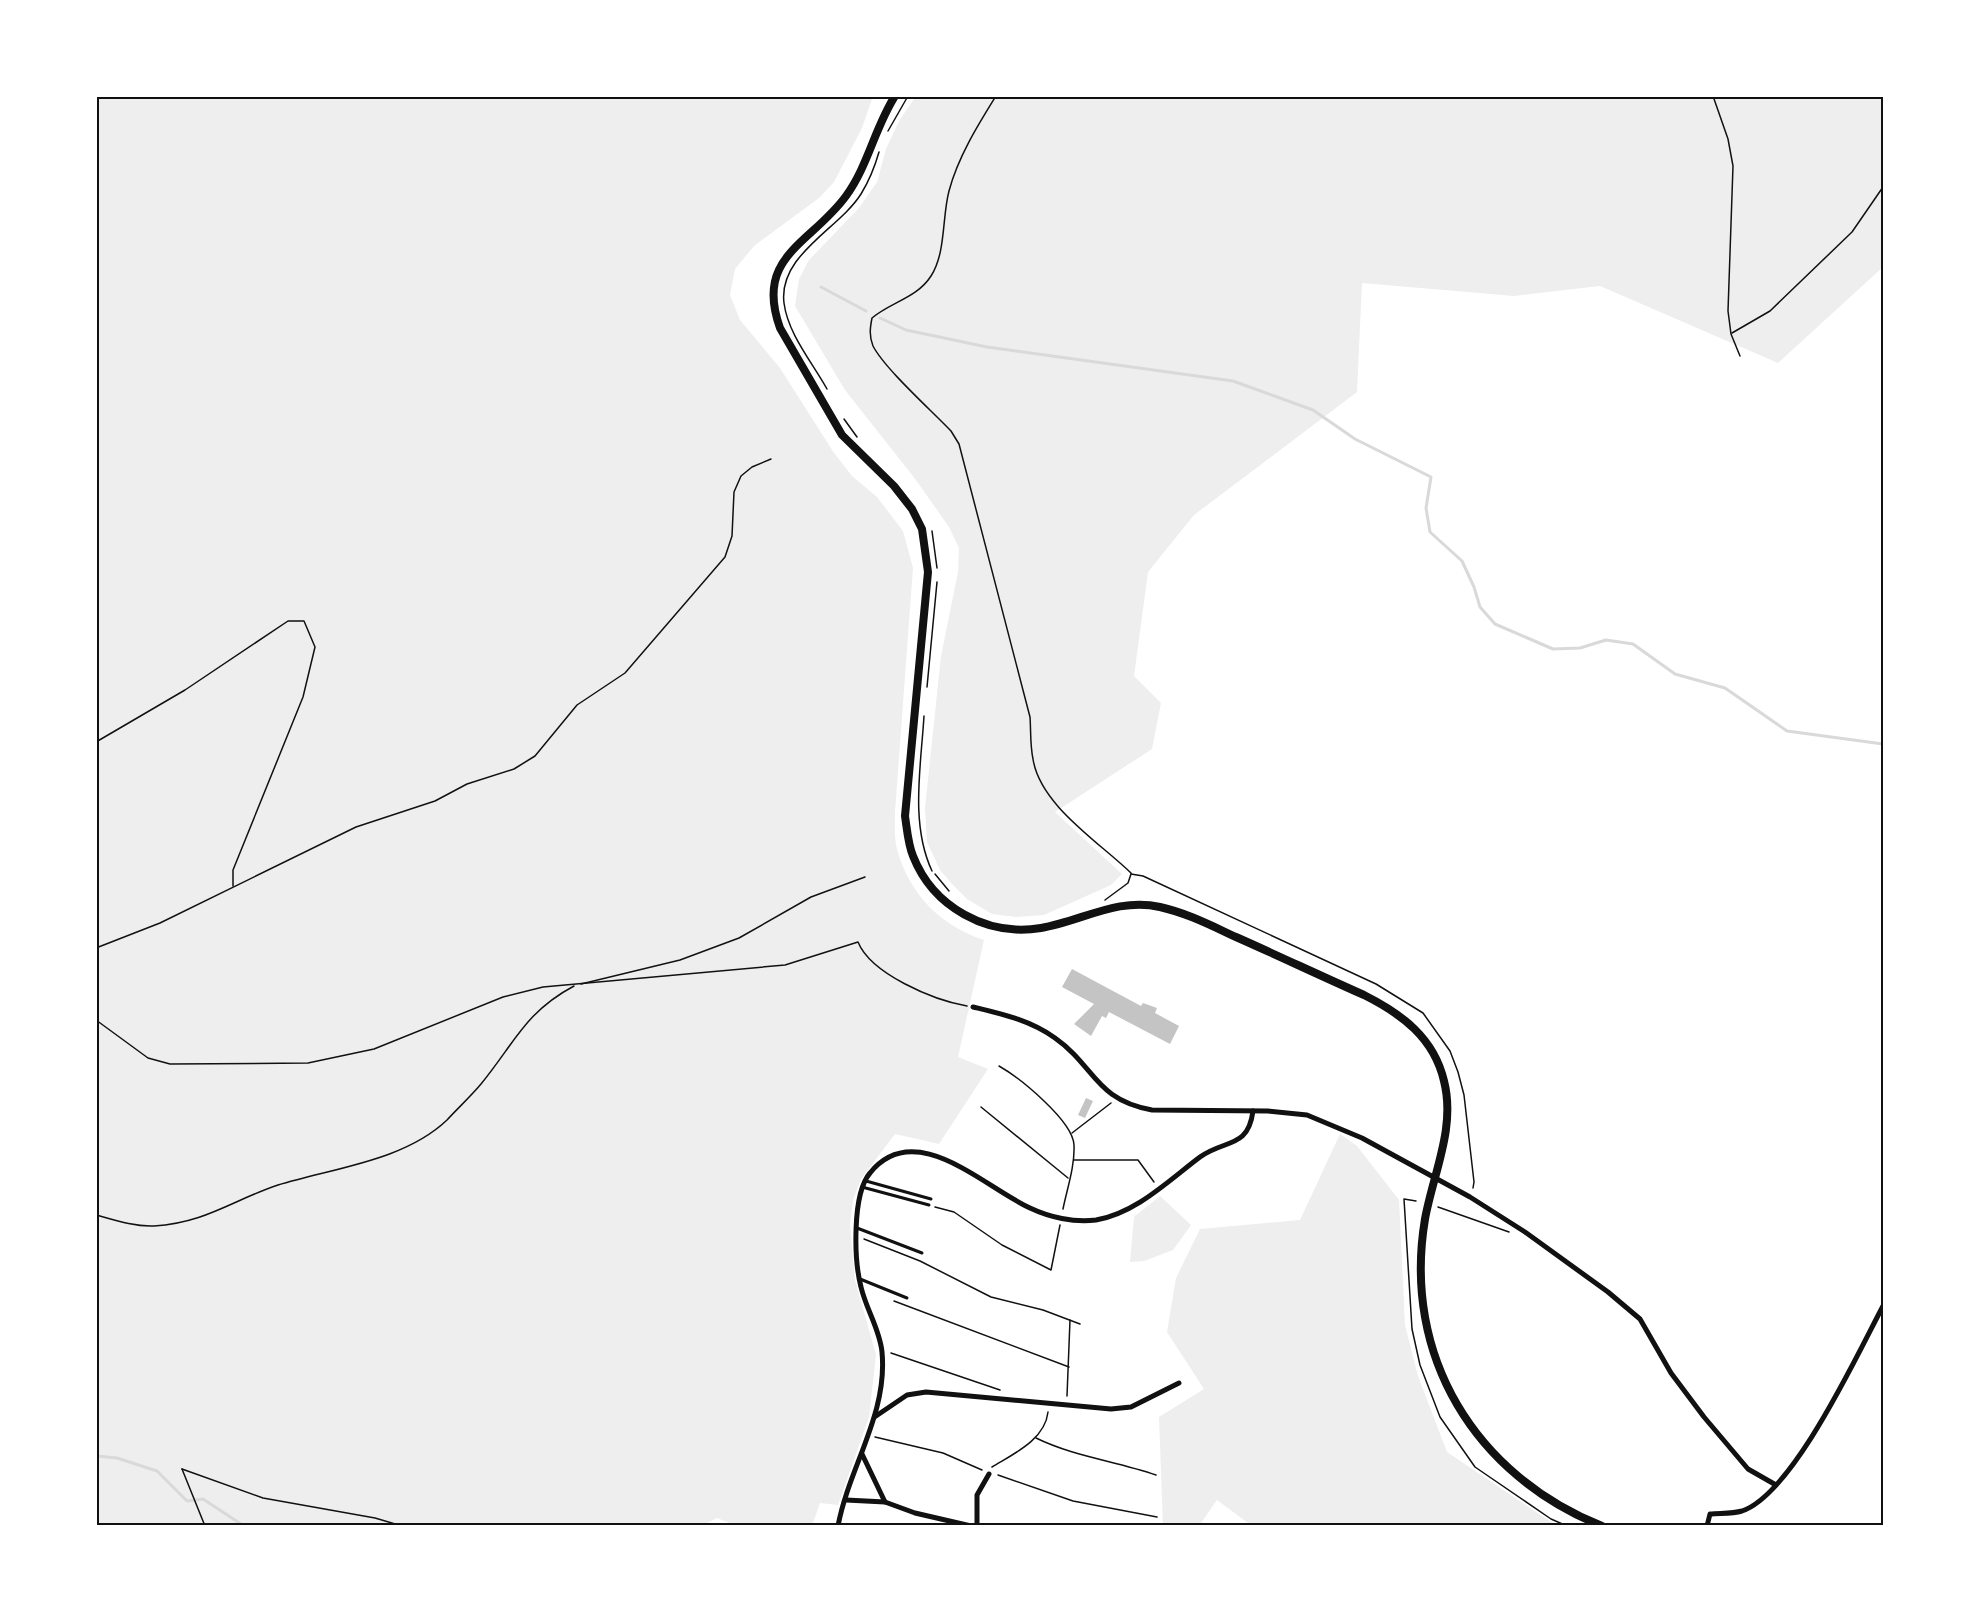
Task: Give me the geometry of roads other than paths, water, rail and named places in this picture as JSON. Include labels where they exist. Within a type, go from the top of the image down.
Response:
[{"type":"main road","points":[[895,96],[885,112],[847,195],[832,213],[789,252],[777,270],[772,289],[773,309],[780,328],[842,435],[894,486],[912,509],[922,529],[928,572],[905,816],[912,854],[922,874],[938,896],[959,912],[986,925],[1010,930],[1041,928],[1129,904],[1160,907],[1194,918],[1389,1008],[1418,1030],[1432,1051],[1445,1083],[1447,1124],[1425,1218],[1420,1263],[1426,1322],[1444,1380],[1476,1434],[1516,1477],[1563,1509],[1602,1526]]},
{"type":"street","points":[[973,1007],[1031,1023],[1044,1031],[1064,1045],[1116,1099],[1134,1107],[1152,1110],[1253,1111],[1307,1115],[1362,1138],[1470,1197],[1525,1232],[1608,1292],[1640,1319],[1671,1373],[1704,1417],[1748,1469],[1776,1485]]},
{"type":"street","points":[[838,1526],[876,1416],[883,1367],[882,1349],[860,1278],[857,1228],[861,1186],[883,1160],[911,1150],[946,1159],[1029,1208],[1061,1218],[1094,1220],[1116,1215],[1159,1188],[1204,1154],[1244,1136],[1252,1122],[1253,1111]]},
{"type":"street","points":[[1707,1526],[1710,1514],[1742,1510],[1759,1501],[1776,1485],[1828,1412],[1883,1306]]},
{"type":"street","points":[[876,1416],[907,1395],[926,1392],[1066,1406],[1111,1409],[1131,1407],[1179,1383]]},
{"type":"street","points":[[862,1454],[885,1502]]},
{"type":"street","points":[[977,1526],[976,1495],[989,1474]]},
{"type":"street","points":[[846,1500],[885,1502],[915,1513],[971,1526]]},
{"type":"lane","points":[[865,1181],[931,1198]]},
{"type":"lane","points":[[861,1186],[929,1205]]},
{"type":"lane","points":[[857,1228],[922,1253]]},
{"type":"lane","points":[[860,1278],[907,1298]]},
{"type":"waterway","points":[[821,287],[866,311]]},
{"type":"waterway","points":[[880,318],[906,330],[987,347],[1233,381],[1313,410],[1355,439],[1431,477],[1426,508],[1430,532],[1462,561],[1480,607],[1495,624],[1553,649],[1580,648],[1606,640],[1633,644],[1675,674],[1725,688],[1787,731],[1883,744]]},
{"type":"waterway","points":[[96,1456],[117,1458],[157,1471],[187,1501],[203,1499],[244,1526]]}]
